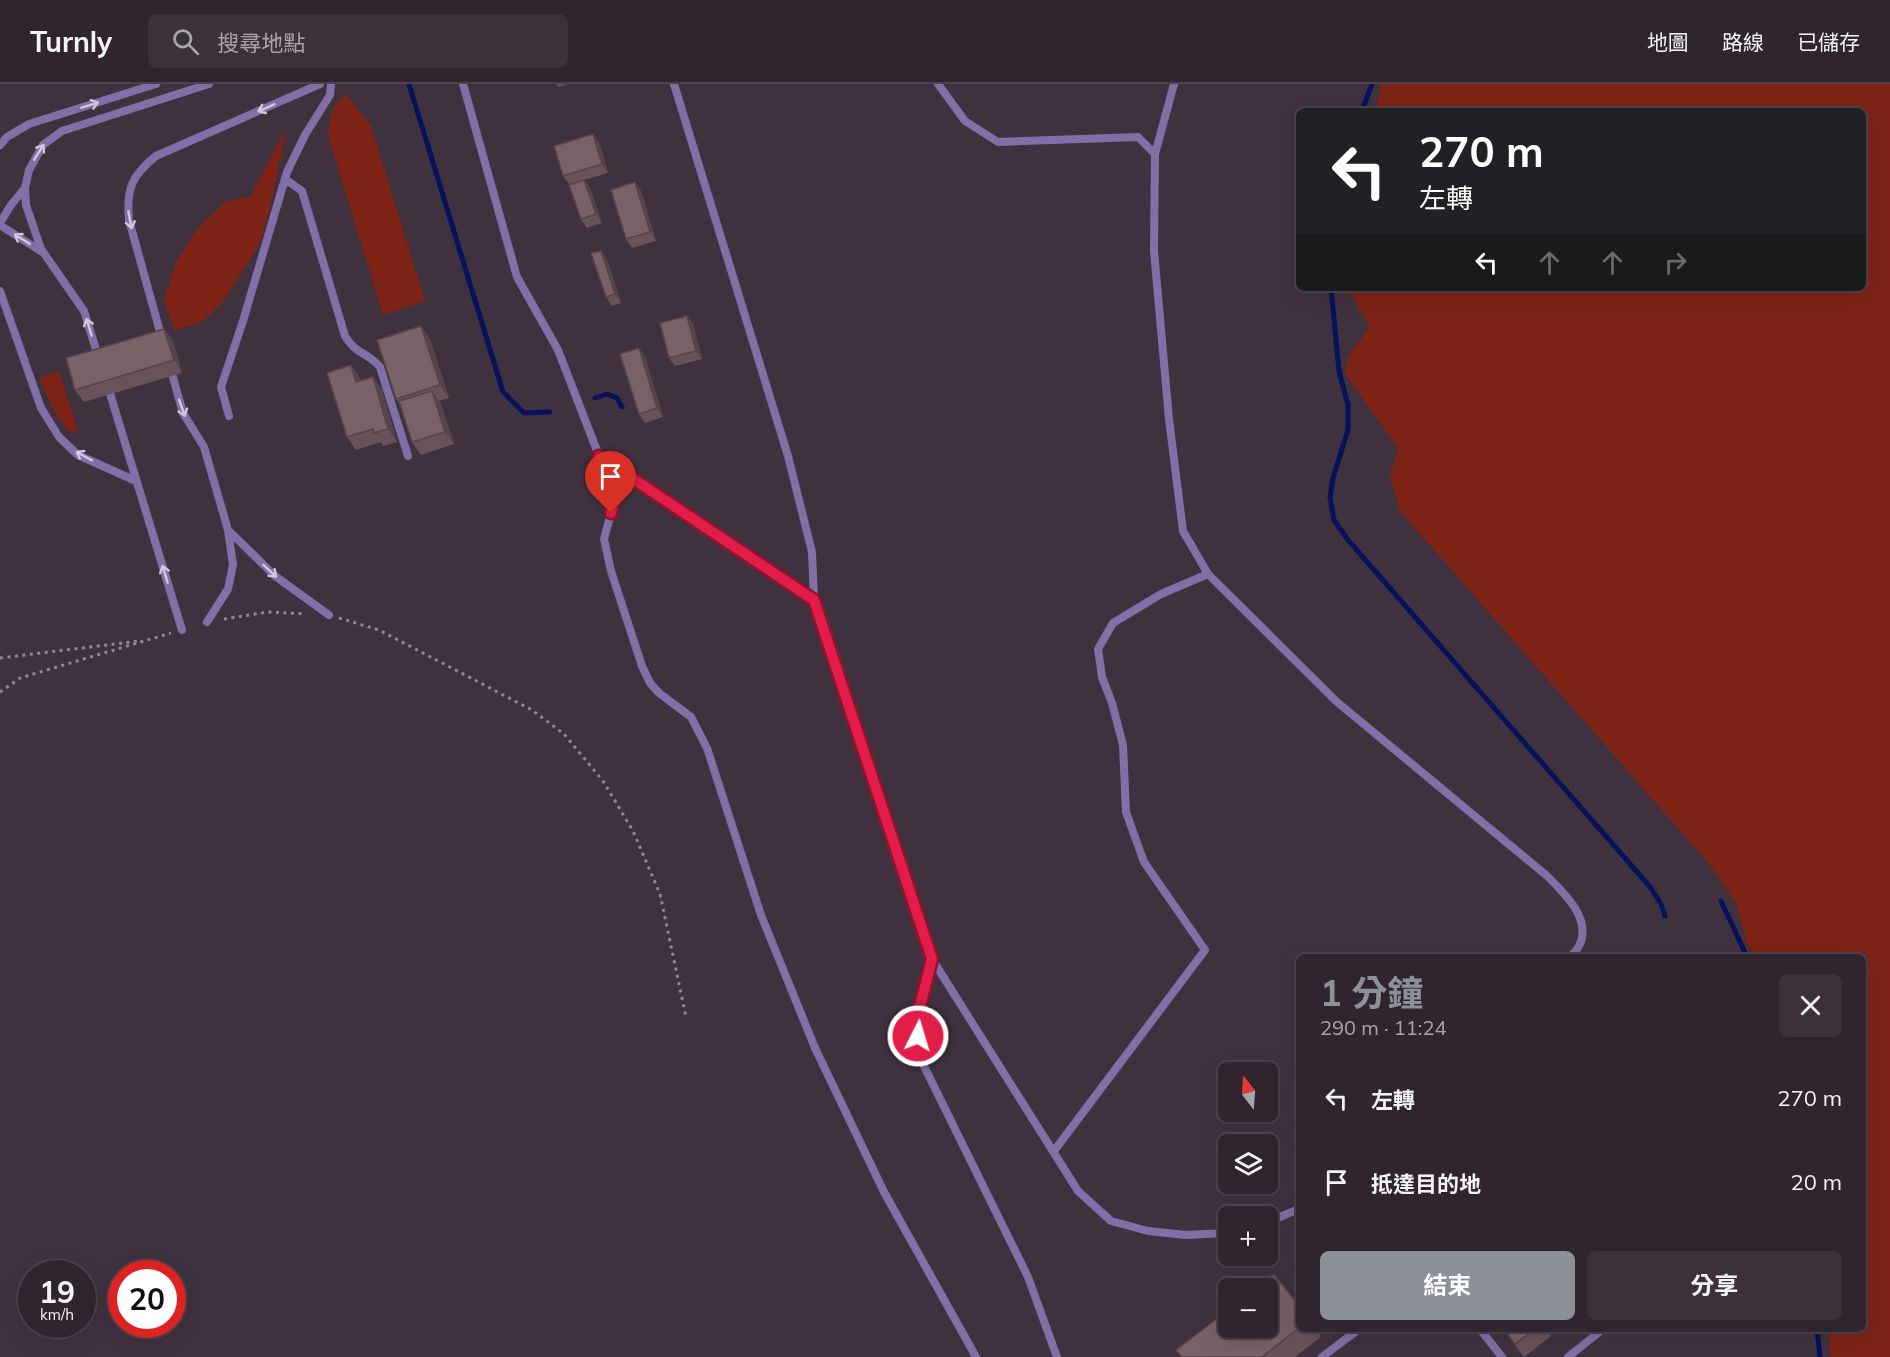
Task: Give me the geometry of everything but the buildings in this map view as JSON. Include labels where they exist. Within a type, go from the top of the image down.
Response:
[{"type":"lane","points":[[0,145],[7,137],[29,124],[156,84]]},
{"type":"lane","points":[[102,368],[84,311],[43,252],[26,205],[25,188],[28,170],[43,145],[62,131],[209,84]]},
{"type":"lane","points":[[164,345],[129,220],[127,202],[132,181],[142,167],[156,156],[320,84]]},
{"type":"lane","points":[[229,416],[221,387],[285,178],[305,135],[330,95],[331,84]]},
{"type":"lane","points":[[463,84],[517,277],[558,350],[613,486],[615,498],[604,539],[642,666],[650,683],[659,693],[691,717],[706,748],[761,915],[815,1048],[884,1191],[976,1357]]},
{"type":"lane","points":[[674,84],[788,456],[812,552],[814,600],[932,959],[1078,1191],[1111,1221],[1158,1232],[1186,1235],[1218,1233]]},
{"type":"lane","points":[[938,84],[965,121],[998,142],[1138,137],[1155,154]]},
{"type":"lane","points":[[1174,84],[1155,154],[1154,251],[1169,419],[1183,531],[1208,574],[1337,702],[1537,868],[1569,899],[1579,916],[1582,928],[1580,945],[1572,954]]},
{"type":"lane","points":[[285,178],[302,191],[345,336],[351,347],[375,360],[380,367],[408,456]]},
{"type":"lane","points":[[25,188],[10,205],[0,224],[43,252]]},
{"type":"lane","points":[[0,291],[41,408],[59,437],[78,455],[136,481]]},
{"type":"lane","points":[[167,356],[183,413],[204,447],[228,530],[233,565],[228,589],[207,622]]},
{"type":"lane","points":[[105,379],[182,630]]},
{"type":"lane","points":[[599,456],[814,600]]},
{"type":"lane","points":[[228,530],[275,576],[329,615]]},
{"type":"lane","points":[[1054,1151],[1205,950],[1144,862],[1126,812],[1123,745],[1112,703],[1102,677],[1098,650],[1113,623],[1161,594],[1208,574]]},
{"type":"lane","points":[[932,959],[920,1006],[918,1036],[920,1058],[1028,1277],[1057,1357]]},
{"type":"lane","points":[[1278,1218],[1296,1210]]},
{"type":"lane","points":[[1322,1357],[1355,1332]]},
{"type":"lane","points":[[1482,1332],[1502,1357]]},
{"type":"lane","points":[[1568,1357],[1599,1332]]},
{"type":"path","points":[[207,622],[268,612],[329,615],[379,630],[532,710],[564,734],[603,781],[638,841],[660,894],[686,1017]]},
{"type":"path","points":[[0,692],[20,678],[182,630]]},
{"type":"path","points":[[0,658],[150,639]]},
{"type":"shaded area","points":[[1382,84],[1890,84],[1890,1357],[1831,1357],[1828,1332],[1866,1332],[1866,954],[1754,954],[1747,944],[1736,903],[1710,865],[1400,511],[1390,477],[1398,448],[1345,374],[1348,357],[1370,327],[1349,291],[1866,291],[1866,108],[1375,108]]},
{"type":"shaded area","points":[[346,94],[371,126],[425,301],[383,315],[328,136],[332,112]]},
{"type":"shaded area","points":[[284,132],[285,137],[269,212],[259,245],[223,302],[202,322],[174,330],[164,299],[176,262],[198,228],[227,201],[251,196]]},
{"type":"shaded area","points":[[59,371],[78,431],[69,432],[51,406],[39,377]]},
{"type":"waterway","points":[[409,84],[503,392],[524,413],[550,412]]},
{"type":"waterway","points":[[1363,108],[1372,84]]},
{"type":"waterway","points":[[1331,291],[1339,371],[1348,405],[1348,430],[1333,478],[1330,497],[1334,520],[1348,540],[1651,888],[1665,916]]},
{"type":"waterway","points":[[595,398],[607,394],[617,398],[622,407]]},
{"type":"waterway","points":[[1721,901],[1746,954]]},
{"type":"waterway","points":[[1817,1332],[1820,1357]]},
{"type":"route","points":[[611,513],[615,498],[613,486],[599,456],[814,600],[932,959],[920,1006],[918,1036]]}]
